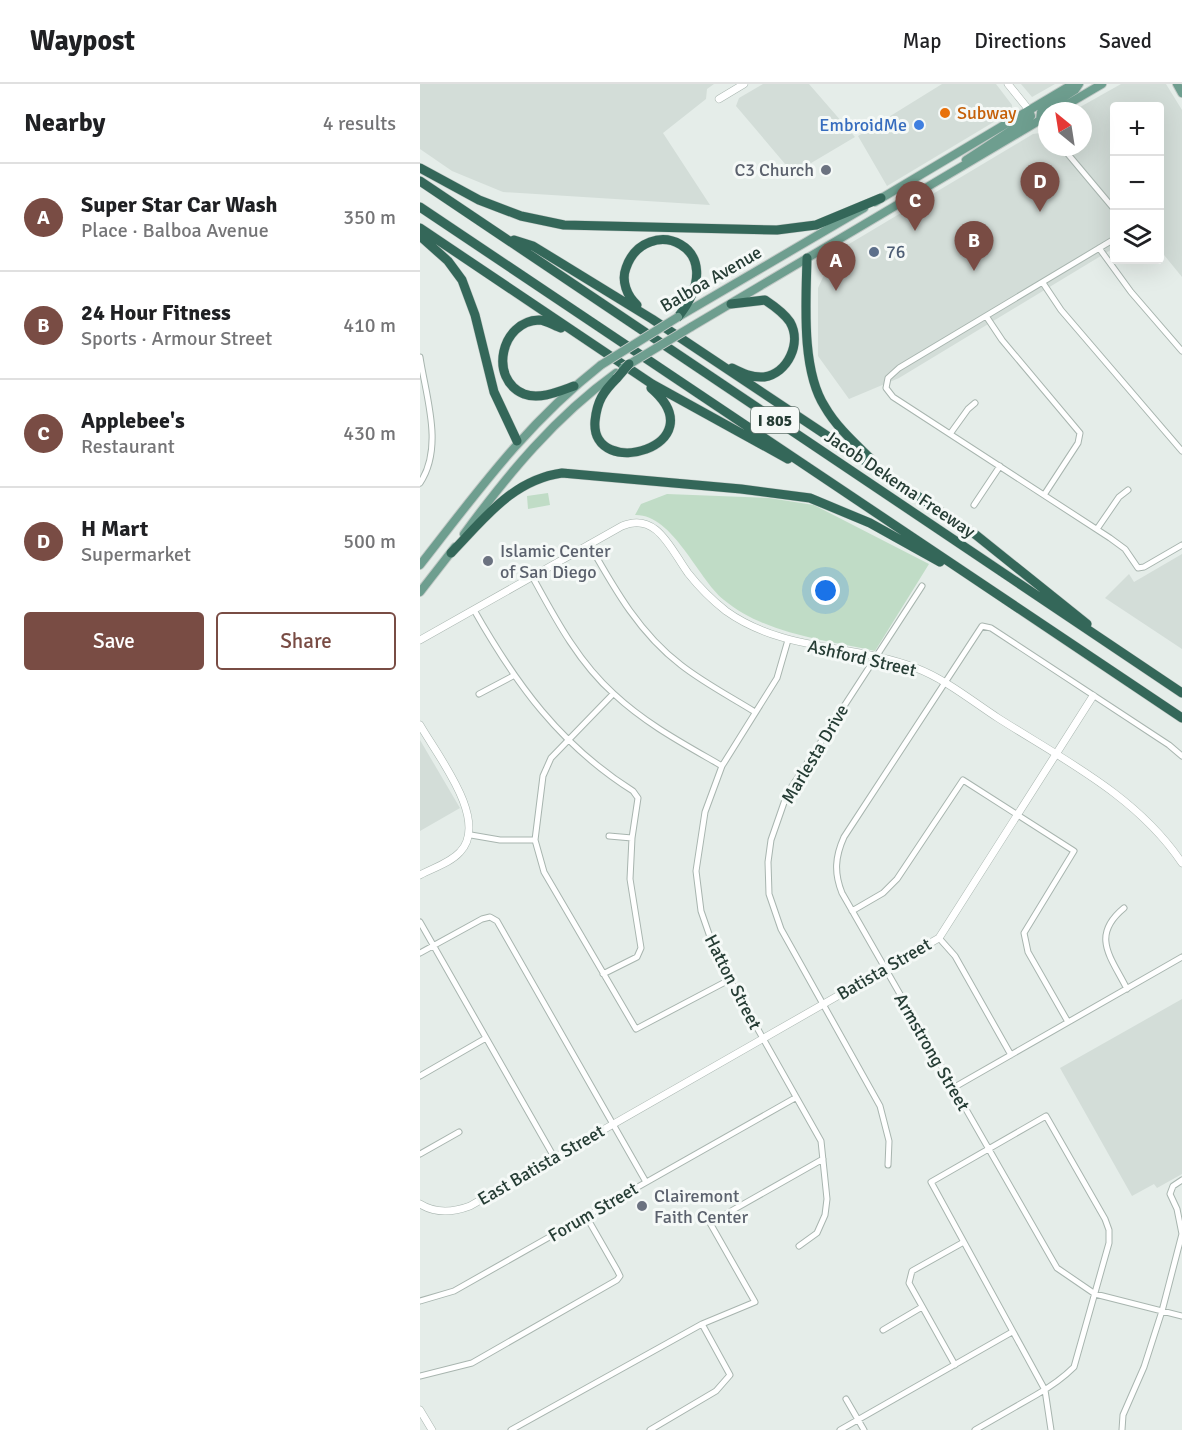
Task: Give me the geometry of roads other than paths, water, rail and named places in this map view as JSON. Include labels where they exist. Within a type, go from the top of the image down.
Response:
[{"type":"highway","points":[[420,168],[479,200],[520,216],[564,225],[777,230],[816,225],[881,198]]},
{"type":"highway","name":"Jacob Dekema Freeway","points":[[420,181],[1182,693]]},
{"type":"highway","name":"Jacob Dekema Freeway","points":[[420,207],[1182,718]]},
{"type":"highway","points":[[420,228],[573,333],[632,368],[652,384],[842,490]]},
{"type":"highway","points":[[420,236],[448,261],[462,280],[475,315],[494,392],[518,441]]},
{"type":"highway","points":[[505,238],[533,246],[652,319],[886,474],[991,545],[1130,660]]},
{"type":"highway","points":[[652,319],[631,299],[623,276],[630,255],[648,241],[668,239],[682,245],[692,256],[698,269],[698,283],[694,294],[678,317]]},
{"type":"highway","points":[[807,258],[808,360],[813,380],[824,407],[886,474]]},
{"type":"highway","points":[[706,355],[748,376],[764,376],[782,369],[791,356],[795,340],[790,322],[777,308],[765,300],[731,304]]},
{"type":"highway","points":[[573,333],[540,320],[520,326],[504,344],[502,365],[510,383],[525,394],[546,395],[574,386]]},
{"type":"highway","points":[[632,368],[663,400],[670,416],[669,431],[659,443],[643,452],[622,454],[604,445],[595,429],[597,404],[600,396],[616,376],[632,368]]},
{"type":"highway","points":[[451,553],[515,490],[546,476],[575,474],[810,498],[870,524],[982,584]]},
{"type":"main road","name":"Balboa Avenue","points":[[420,565],[518,441],[574,386],[601,365],[678,317],[1073,84]]},
{"type":"main road","name":"Balboa Avenue","points":[[1056,102],[1075,90],[1079,84]]},
{"type":"main road","points":[[1071,102],[1102,84]]},
{"type":"main road","points":[[1177,84],[1182,93]]},
{"type":"main road","points":[[957,169],[973,153],[1027,120],[1031,116],[1029,110]]},
{"type":"main road","name":"Balboa Avenue","points":[[632,368],[691,327],[1038,122]]},
{"type":"main road","points":[[420,592],[526,454],[579,401],[616,376]]},
{"type":"street","points":[[720,99],[744,84]]},
{"type":"street","points":[[1008,84],[1029,110]]},
{"type":"street","points":[[1070,156],[1110,204]]},
{"type":"street","points":[[1110,242],[899,368],[886,382],[886,388],[893,397],[1097,529],[1125,549],[1135,565],[1144,567],[1182,545]]},
{"type":"street","points":[[1099,248],[1131,292],[1182,351]]},
{"type":"street","points":[[1043,283],[1061,310],[1182,451]]},
{"type":"street","points":[[986,316],[1002,340],[1080,434],[1078,443],[1044,495]]},
{"type":"street","points":[[420,357],[423,401],[433,444],[430,464],[420,483]]},
{"type":"street","points":[[950,434],[968,409],[975,404]]},
{"type":"street","points":[[974,505],[1000,466]]},
{"type":"street","points":[[1097,529],[1119,497],[1128,490]]},
{"type":"street","name":"Ashford Street","points":[[589,544],[633,522],[648,524],[662,534],[696,583],[726,611],[762,631],[788,640],[917,669],[943,683],[1131,804],[1166,840],[1182,862]]},
{"type":"street","points":[[420,640],[589,544],[621,600],[648,634],[680,664],[755,712]]},
{"type":"street","points":[[532,576],[565,634],[585,662],[613,694],[657,729],[722,766]]},
{"type":"street","name":"Marlesta Drive","points":[[888,1165],[889,1141],[880,1106],[781,929],[769,894],[768,862],[771,840],[787,794],[922,586]]},
{"type":"street","points":[[474,609],[513,676],[568,741],[633,791],[638,798],[632,838],[630,879],[641,948],[637,957],[603,974]]},
{"type":"street","name":"Armstrong Street","points":[[1093,696],[991,628],[982,626],[839,847],[836,862],[837,881],[987,1149],[1057,1268],[1095,1294],[1182,1316]]},
{"type":"street","name":"Hatton Street","points":[[788,640],[777,678],[722,766],[705,812],[696,871],[707,930],[729,980],[795,1098],[817,1132],[823,1159],[827,1199],[825,1215],[817,1233],[799,1246]]},
{"type":"street","points":[[479,694],[513,676]]},
{"type":"street","points":[[613,694],[551,758],[543,776],[535,840],[544,872],[632,1026],[636,1029],[642,1028],[729,980]]},
{"type":"street","points":[[1093,696],[1169,745],[1182,756]]},
{"type":"street","name":"Batista Street","points":[[612,1124],[939,938],[1093,696]]},
{"type":"street","points":[[420,725],[465,804],[470,818],[471,835],[457,855],[420,875]]},
{"type":"street","points":[[852,911],[883,893],[897,879],[963,780],[1074,851],[1024,933],[1028,952],[1068,1022]]},
{"type":"street","points":[[471,835],[500,840],[535,840]]},
{"type":"street","points":[[609,836],[632,838]]},
{"type":"street","points":[[1124,908],[1106,930],[1104,944],[1127,989]]},
{"type":"street","points":[[420,953],[482,919],[490,917],[497,921],[645,1182]]},
{"type":"street","points":[[420,922],[554,1157]]},
{"type":"street","points":[[939,938],[955,956],[1011,1055]]},
{"type":"street","points":[[953,1088],[1182,957]]},
{"type":"street","points":[[420,1076],[486,1038]]},
{"type":"street","name":"Forum Street","points":[[420,1301],[454,1292],[795,1098]]},
{"type":"street","points":[[975,1430],[1045,1390],[1061,1380],[1074,1367],[1095,1294],[1109,1230],[1046,1116],[931,1182],[962,1243],[1045,1390],[1051,1430]]},
{"type":"street","name":"East Batista Street","points":[[420,1204],[441,1211],[470,1206],[612,1124]]},
{"type":"street","points":[[420,1154],[459,1132]]},
{"type":"street","points":[[511,1430],[702,1324],[755,1302],[710,1223],[823,1159]]},
{"type":"street","points":[[1122,1430],[1123,1415],[1144,1367],[1162,1311],[1182,1234],[1171,1190],[1182,1180]]},
{"type":"street","points":[[420,1376],[472,1364],[617,1280],[620,1276],[586,1216]]},
{"type":"street","points":[[955,1365],[909,1283],[909,1276],[912,1271],[962,1243]]},
{"type":"street","points":[[883,1330],[922,1307]]},
{"type":"street","points":[[650,1430],[716,1391],[730,1375],[702,1324]]},
{"type":"street","points":[[840,1430],[1012,1332]]},
{"type":"street","points":[[846,1400],[864,1430]]},
{"type":"street","points":[[420,1410],[432,1430]]},
{"type":"place","name":"Subway","points":[[945,113]]},
{"type":"place","name":"EmbroidMe","points":[[919,125]]},
{"type":"place","name":"C3 Church","points":[[826,170]]},
{"type":"place","name":"H Mart","points":[[1040,212]]},
{"type":"place","name":"Applebee's","points":[[915,231]]},
{"type":"place","name":"76","points":[[874,252]]},
{"type":"place","name":"24 Hour Fitness","points":[[974,271]]},
{"type":"place","name":"Super Star Car Wash","points":[[836,291]]},
{"type":"place","name":"Islamic Center of San Diego","points":[[488,561]]},
{"type":"place","name":"Clairemont Faith Center","points":[[642,1206]]}]
